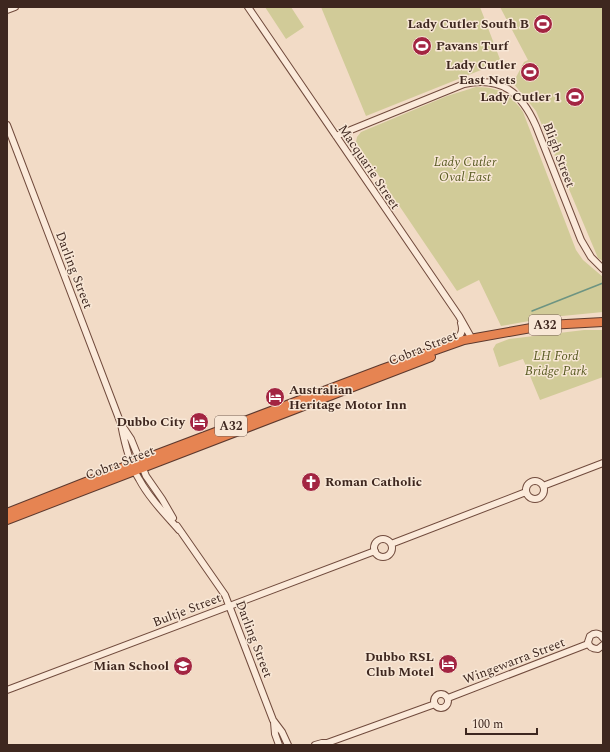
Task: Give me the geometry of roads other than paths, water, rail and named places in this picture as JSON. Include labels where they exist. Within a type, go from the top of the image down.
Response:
[{"type":"highway","name":"A32","points":[[472,339],[500,332],[548,325],[603,322]]},
{"type":"highway","name":"Cobra Street","points":[[7,520],[137,466],[382,369],[464,340],[472,339]]},
{"type":"highway","name":"Cobra Street","points":[[7,513],[401,369],[466,344],[472,339]]},
{"type":"street","points":[[7,10],[15,7]]},
{"type":"street","name":"Macquarie Street","points":[[248,7],[458,316],[472,339]]},
{"type":"street","name":"Bligh Street","points":[[336,136],[464,84],[486,82],[495,83],[505,87],[517,95],[528,109],[581,240],[591,258],[603,269]]},
{"type":"street","name":"Darling Street","points":[[7,125],[121,424],[131,439],[137,466],[138,479],[179,530],[222,590],[230,606],[273,720],[275,734],[279,745]]},
{"type":"street","points":[[446,346],[459,337],[462,332],[462,326],[458,316]]},
{"type":"street","points":[[543,486],[603,463]]},
{"type":"street","points":[[532,481],[540,482],[543,486],[544,492],[538,498],[532,498],[526,492],[527,484],[532,481]]},
{"type":"street","points":[[391,544],[526,492]]},
{"type":"street","points":[[384,539],[391,544],[392,550],[386,556],[378,555],[375,551],[374,546],[379,540],[384,539]]},
{"type":"street","name":"Bultje Street","points":[[7,690],[375,551]]},
{"type":"street","points":[[603,638],[598,634],[592,634],[588,640],[588,644],[591,648],[596,649],[603,645]]},
{"type":"street","name":"Wingewarra Street","points":[[448,698],[588,644]]},
{"type":"street","points":[[439,694],[445,695],[448,698],[448,703],[444,708],[437,707],[435,704],[435,697],[439,694]]},
{"type":"street","points":[[315,745],[322,743],[327,744],[435,704]]},
{"type":"street","name":"Darling Street","points":[[273,720],[282,732],[288,745]]},
{"type":"waterway","points":[[532,311],[603,283]]},
{"type":"place","name":"Lady Cutler South B","points":[[543,24]]},
{"type":"place","name":"Pavans Turf","points":[[422,46]]},
{"type":"place","name":"Lady Cutler East Nets","points":[[530,72]]},
{"type":"place","name":"Lady Cutler 1","points":[[575,97]]},
{"type":"place","name":"Australian Heritage Motor Inn","points":[[275,397]]},
{"type":"place","name":"Dubbo City","points":[[199,422]]},
{"type":"place","name":"Roman Catholic","points":[[311,482]]},
{"type":"place","name":"Dubbo RSL Club Motel","points":[[448,664]]},
{"type":"place","name":"Mian School","points":[[183,666]]},
{"type":"park label","name":"Lady Cutler Oval East","points":[[465,170]]},
{"type":"park label","name":"LH Ford Bridge Park","points":[[556,364]]}]
